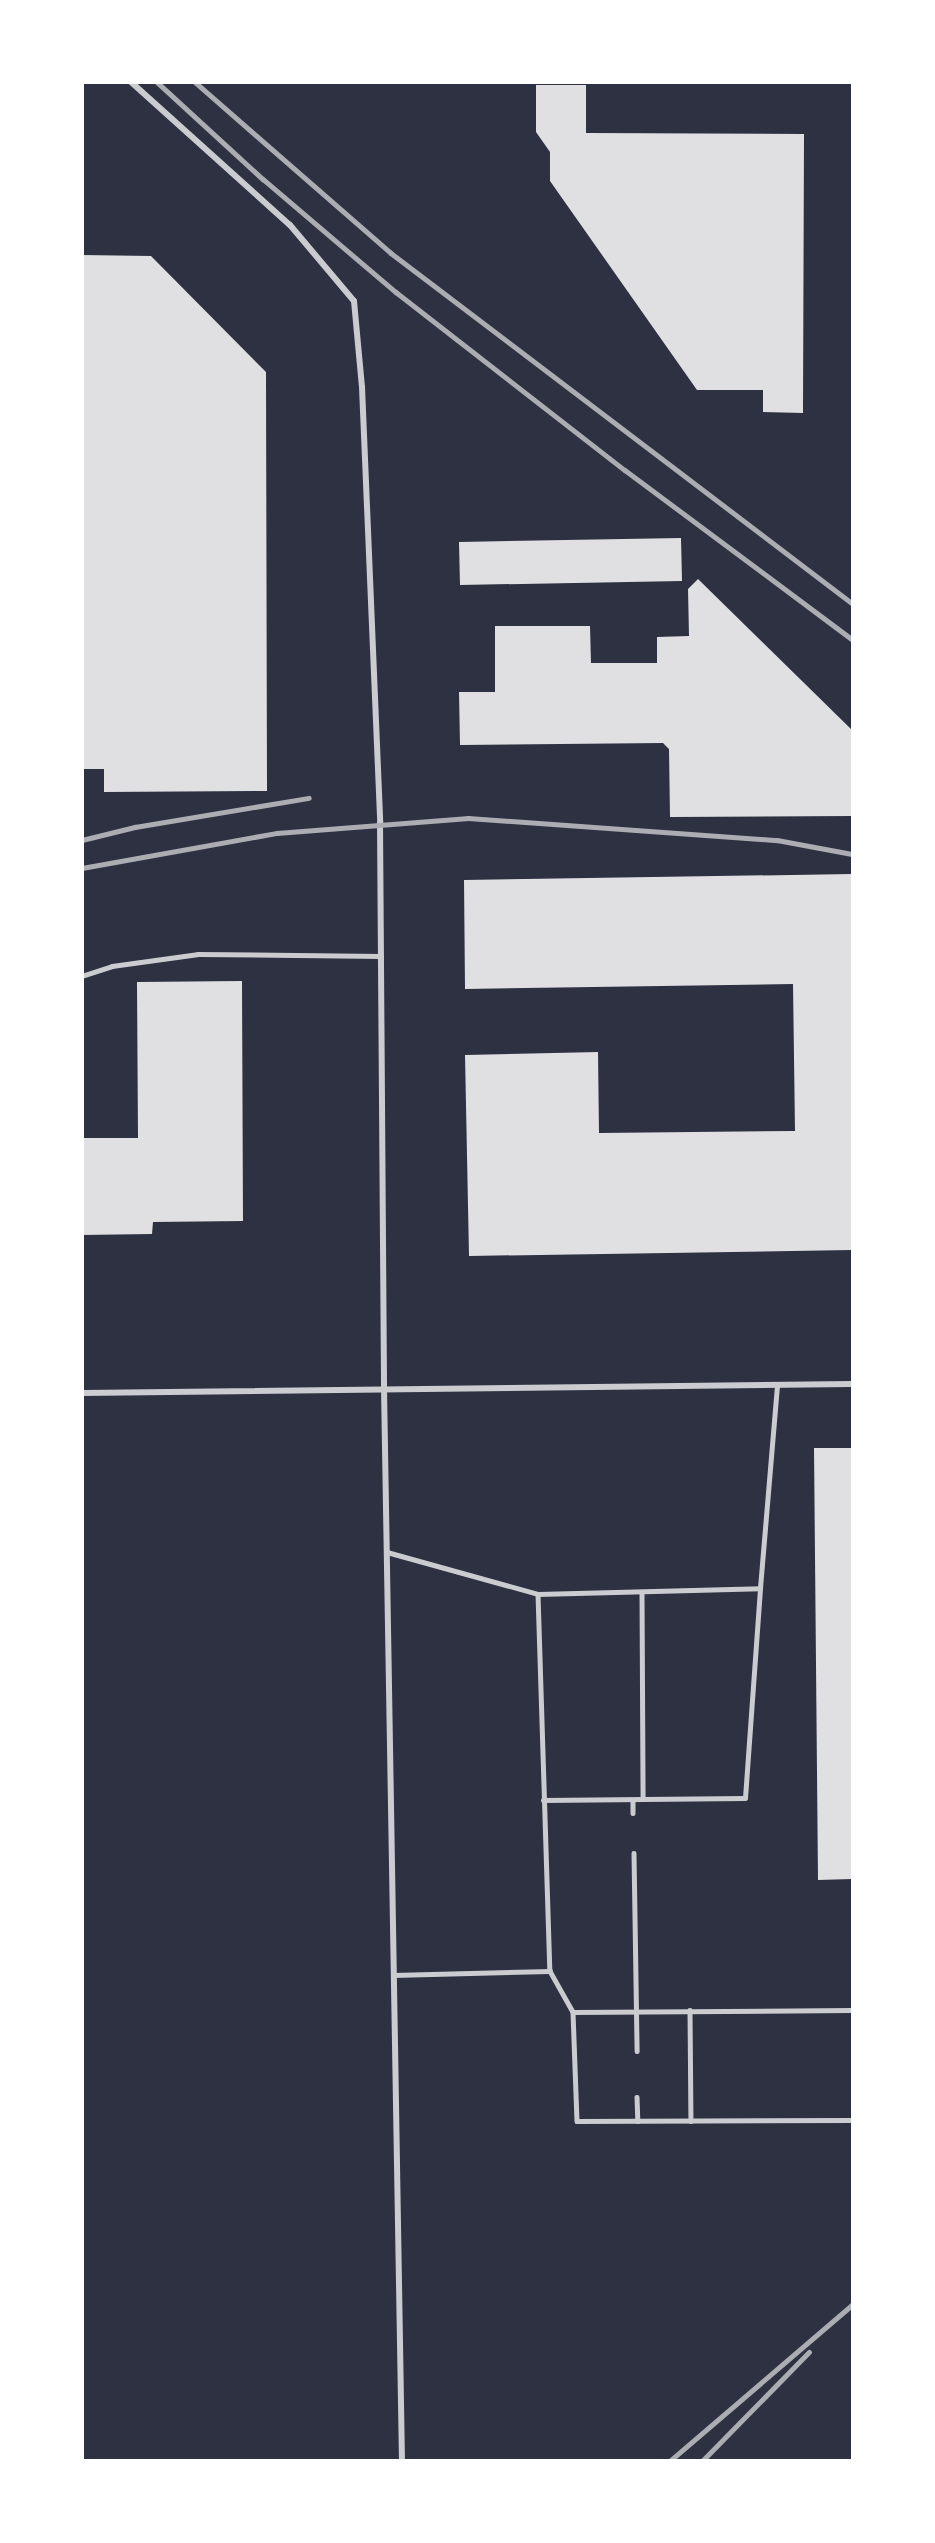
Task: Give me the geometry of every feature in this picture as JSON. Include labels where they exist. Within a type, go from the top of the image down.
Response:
[{"type":"street","points":[[131,82],[290,225],[354,302],[363,411],[380,823],[384,1388],[402,2460]]},
{"type":"street","points":[[82,1393],[852,1384]]},
{"type":"lane","points":[[82,976],[112,966],[198,954],[381,956]]},
{"type":"lane","points":[[543,1800],[746,1798],[777,1385]]},
{"type":"lane","points":[[387,1552],[538,1594],[642,1593],[760,1588]]},
{"type":"lane","points":[[642,1593],[643,1799]]},
{"type":"lane","points":[[538,1594],[550,1971],[573,2012],[578,2121],[852,2120]]},
{"type":"lane","points":[[633,1800],[633,1813]]},
{"type":"lane","points":[[634,1852],[637,2051]]},
{"type":"lane","points":[[393,1975],[550,1971]]},
{"type":"lane","points":[[690,2010],[691,2121]]},
{"type":"lane","points":[[573,2012],[852,2010]]},
{"type":"lane","points":[[638,2097],[638,2121]]},
{"type":"building","points":[[536,85],[586,85],[586,133],[804,134],[803,413],[763,412],[763,390],[697,390],[550,181],[550,152],[536,132]]},
{"type":"building","points":[[82,255],[151,256],[266,372],[267,791],[104,792],[104,769],[82,769]]},
{"type":"building","points":[[681,538],[682,581],[460,585],[459,542]]},
{"type":"building","points":[[698,579],[852,730],[852,816],[670,817],[669,749],[663,743],[460,745],[459,692],[495,692],[495,626],[590,626],[591,663],[657,663],[657,637],[689,636],[688,589]]},
{"type":"building","points":[[852,874],[852,1250],[469,1256],[465,1055],[598,1052],[599,1133],[795,1131],[793,984],[465,989],[464,880]]},
{"type":"building","points":[[242,981],[243,1221],[153,1222],[152,1234],[82,1235],[82,1138],[138,1138],[137,982]]},
{"type":"building","points":[[814,1448],[852,1448],[852,1879],[818,1880]]},
{"type":"railway","points":[[157,82],[263,179],[396,292],[625,470],[852,639]]},
{"type":"railway","points":[[195,82],[391,253],[852,603]]},
{"type":"railway","points":[[82,840],[135,827],[309,798]]},
{"type":"railway","points":[[82,868],[277,833],[468,818],[777,840],[852,854]]},
{"type":"railway","points":[[671,2460],[852,2305]]},
{"type":"railway","points":[[703,2460],[809,2352]]}]
